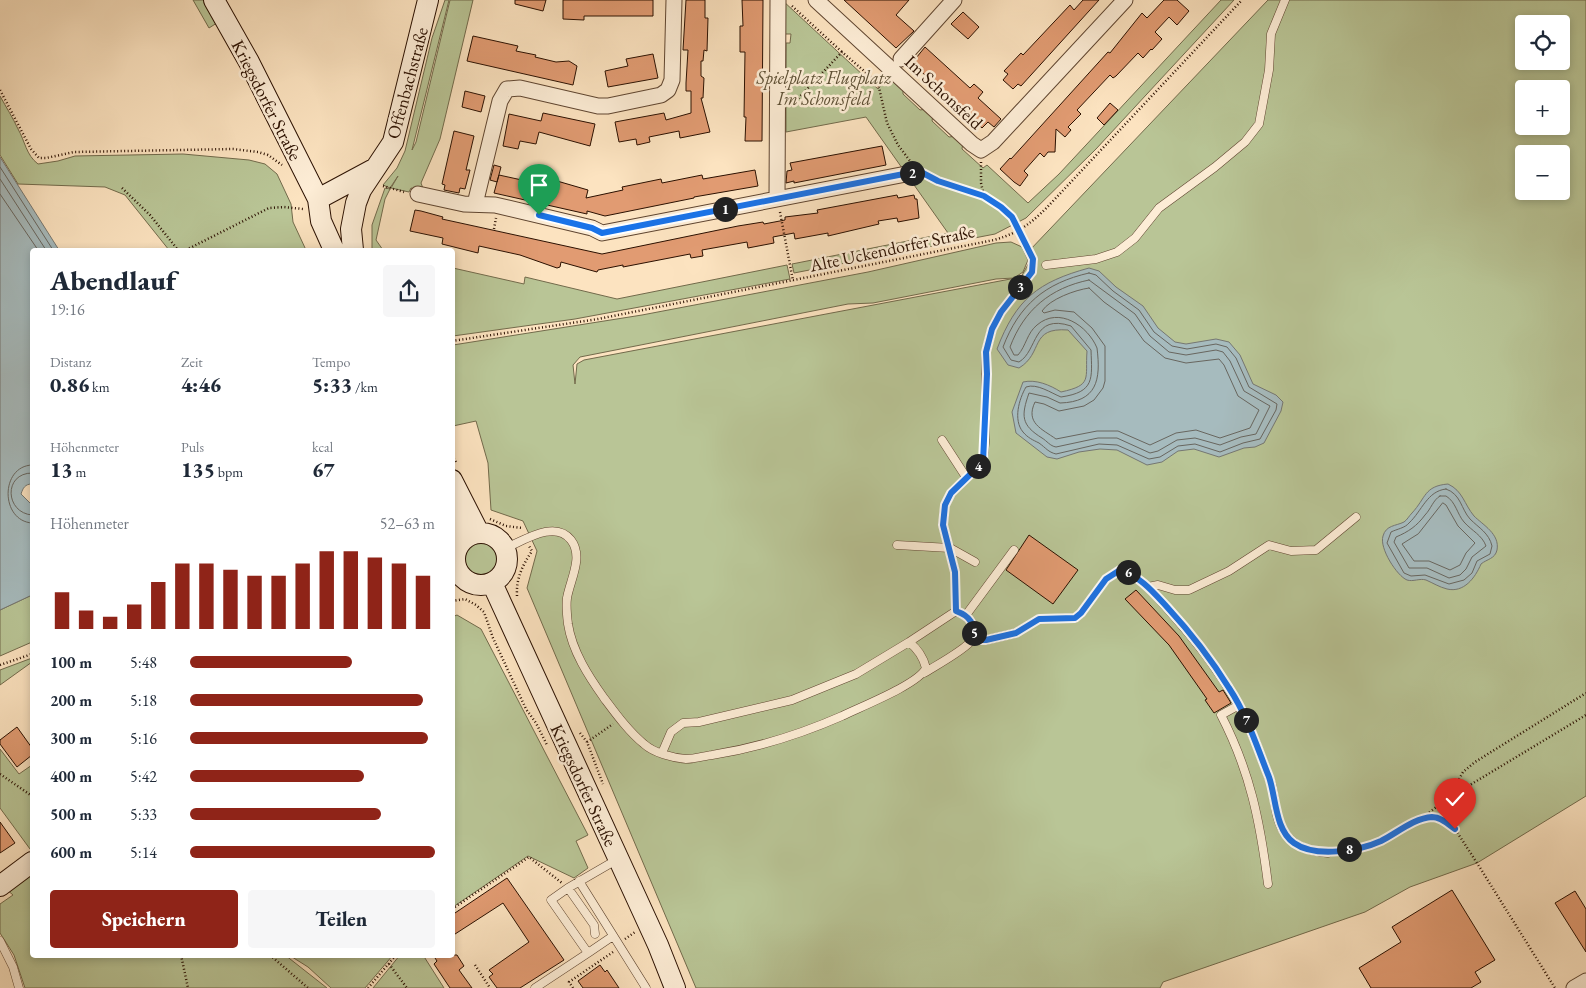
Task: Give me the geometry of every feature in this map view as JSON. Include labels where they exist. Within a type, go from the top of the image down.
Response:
[{"type":"main road","name":"Kriegsdorfer Straße","points":[[214,0],[249,62],[333,248]]},
{"type":"main road","name":"Offenbachstraße","points":[[351,248],[351,229],[356,203],[361,190],[390,148],[397,129],[428,0]]},
{"type":"main road","name":"Offenbachstraße","points":[[313,203],[358,178],[379,163]]},
{"type":"main road","name":"Kriegsdorfer Straße","points":[[313,203],[333,216],[350,248]]},
{"type":"main road","points":[[455,489],[471,536]]},
{"type":"main road","points":[[455,517],[471,536]]},
{"type":"main road","points":[[471,536],[495,536],[506,548],[508,558],[506,569],[492,583],[474,584],[456,575],[455,556],[471,536]]},
{"type":"main road","name":"Kriegsdorfer Straße","points":[[492,583],[676,988]]},
{"type":"main road","points":[[0,886],[30,864]]},
{"type":"street","points":[[475,204],[500,101],[507,90],[520,88],[598,106],[608,106],[661,95],[668,90],[672,80],[674,0]]},
{"type":"street","points":[[777,199],[778,0]]},
{"type":"street","name":"Im Schonsfeld","points":[[816,0],[896,64],[972,144],[981,150],[992,142],[1125,0]]},
{"type":"street","points":[[896,64],[954,0]]},
{"type":"street","points":[[418,194],[506,208],[592,228],[602,233],[912,173]]},
{"type":"street","points":[[1574,988],[1586,981]]},
{"type":"lane","points":[[1046,265],[1096,259],[1117,252],[1136,238],[1159,208],[1215,167],[1245,142],[1259,124],[1269,70],[1270,34],[1285,0]]},
{"type":"lane","points":[[956,611],[955,572],[943,525],[945,505],[951,493],[983,462],[987,374],[986,352],[992,329],[1001,312],[1032,272],[1033,259]]},
{"type":"lane","points":[[942,440],[966,477]]},
{"type":"lane","points":[[1148,587],[1158,585],[1175,590],[1189,590],[1229,571],[1268,545],[1291,551],[1316,550],[1356,517]]},
{"type":"lane","points":[[506,548],[551,530],[560,532],[571,540],[577,557],[573,580],[567,598],[568,626],[576,652],[587,674],[620,719],[644,744],[672,757],[687,759],[733,752],[790,736],[874,701],[924,673],[972,640],[986,640],[1016,633],[1039,619],[1075,618],[1081,613],[1106,579],[1120,570],[1128,572],[1148,587],[1193,636],[1230,689],[1256,742],[1271,785],[1282,829],[1293,843],[1311,851],[1328,853]]},
{"type":"lane","points":[[897,545],[950,548],[975,562]]},
{"type":"lane","points":[[966,615],[1014,550]]},
{"type":"lane","points":[[956,611],[966,615],[972,621],[974,631],[972,640]]},
{"type":"lane","points":[[662,753],[671,732],[683,723],[699,722],[792,700],[856,674],[956,611]]},
{"type":"lane","points":[[909,642],[918,649],[925,662],[926,668],[924,673]]},
{"type":"lane","points":[[1238,705],[1221,715],[1235,742],[1258,812],[1268,884]]},
{"type":"lane","points":[[588,953],[551,900],[579,881],[618,859]]},
{"type":"lane","points":[[579,881],[646,988]]},
{"type":"lane","points":[[568,888],[594,925],[595,934]]},
{"type":"lane","points":[[535,988],[613,936]]},
{"type":"lane","points":[[0,941],[13,967],[19,988]]},
{"type":"path","points":[[786,0],[878,83],[886,123],[912,173],[984,196],[1012,217],[1033,259]]},
{"type":"path","name":"Alte Uckendorfer Straße","points":[[455,341],[598,319],[994,240],[1020,231],[1034,221],[1068,186],[1242,0]]},
{"type":"path","points":[[777,111],[786,111],[842,52]]},
{"type":"path","points":[[878,83],[896,64]]},
{"type":"path","points":[[0,90],[31,149],[38,158],[83,152],[233,149],[268,155],[284,166]]},
{"type":"path","points":[[981,150],[981,182],[984,196]]},
{"type":"path","points":[[379,184],[390,189],[418,194]]},
{"type":"path","points":[[122,188],[150,215],[176,248]]},
{"type":"path","points":[[777,199],[793,281]]},
{"type":"path","points":[[190,248],[269,208],[313,203]]},
{"type":"path","points":[[0,665],[30,655]]},
{"type":"path","points":[[1450,798],[1463,772],[1475,762],[1586,693]]},
{"type":"path","points":[[1328,853],[1379,842],[1420,819],[1450,798],[1586,715]]},
{"type":"path","points":[[587,742],[620,719]]},
{"type":"path","points":[[0,774],[30,795]]},
{"type":"path","points":[[1420,819],[1434,817],[1445,821],[1455,829],[1514,920],[1554,988]]},
{"type":"path","points":[[455,907],[529,857],[568,888]]},
{"type":"path","points":[[573,988],[569,982],[638,930]]},
{"type":"path","points":[[181,958],[188,988]]},
{"type":"path","points":[[273,958],[308,988]]},
{"type":"path","points":[[368,988],[394,958]]},
{"type":"path","points":[[389,964],[407,988]]},
{"type":"path","points":[[475,965],[490,988]]},
{"type":"green space","points":[[193,0],[208,0],[220,21],[209,28]]},
{"type":"green space","points":[[445,0],[449,0],[412,150],[416,142],[450,0],[473,0],[440,139],[421,183],[424,191],[411,188],[409,192],[391,188],[398,176],[390,188],[383,185],[397,168],[405,151],[432,38]]},
{"type":"green space","name":"Spielplatz Flugplatz Im Schonsfeld","points":[[782,0],[878,89],[891,76],[903,88],[903,94],[920,110],[927,109],[933,115],[932,121],[949,137],[957,136],[963,142],[962,149],[983,168],[987,165],[1028,203],[1059,174],[1221,0],[1234,0],[1096,149],[1026,218],[995,234],[794,273],[792,264],[948,233],[866,117],[786,132],[786,43],[790,43],[791,34],[781,34]]},
{"type":"green space","points":[[1268,0],[1586,0],[1586,796],[1477,863],[1410,887],[1365,912],[1163,982],[1160,988],[696,988],[527,588],[537,551],[523,521],[491,510],[488,463],[476,421],[455,426],[455,345],[642,315],[868,272],[996,243],[1011,242],[1022,247],[1028,260],[1023,272],[1014,278],[996,279],[873,303],[848,304],[580,357],[573,365],[575,384],[577,364],[584,360],[1021,277],[1030,261],[1029,251]]},
{"type":"green space","points":[[0,96],[28,152],[38,164],[75,156],[183,154],[249,160],[265,164],[277,174],[291,204],[293,222],[305,248],[167,248],[125,195],[105,187],[18,184],[0,155]]},
{"type":"green space","points":[[385,188],[390,189],[385,199],[376,240],[382,248],[372,248],[372,225]]},
{"type":"green space","points":[[787,265],[790,279],[575,319],[455,336],[455,268],[524,284],[525,277],[617,299]]},
{"type":"green space","points":[[481,540],[488,541],[494,546],[499,552],[499,566],[494,572],[488,577],[481,578],[474,577],[468,572],[463,566],[462,559],[463,552],[468,546],[474,541]]},
{"type":"green space","points":[[30,596],[30,643],[0,656],[0,610]]},
{"type":"green space","points":[[457,615],[481,629],[588,835],[576,841],[588,868],[574,878],[528,856],[455,906],[455,616]]},
{"type":"green space","points":[[30,659],[30,663],[0,685],[0,670]]},
{"type":"green space","points":[[0,749],[19,774],[30,766],[30,849],[0,808]]},
{"type":"green space","points":[[30,871],[30,958],[289,958],[327,988],[25,988],[14,955],[0,933],[0,904],[13,895],[6,889]]},
{"type":"green space","points":[[294,958],[390,958],[365,988],[331,988],[308,967]]},
{"type":"green space","points":[[398,958],[425,958],[444,988],[373,988]]},
{"type":"water","points":[[0,157],[58,248],[30,248],[30,484],[25,487],[21,494],[30,503],[30,596],[0,610]]},
{"type":"water","points":[[1089,268],[1099,271],[1116,287],[1143,306],[1158,328],[1175,342],[1186,344],[1216,339],[1229,342],[1240,355],[1253,384],[1276,395],[1283,402],[1281,411],[1264,443],[1219,457],[1194,449],[1178,451],[1162,462],[1147,465],[1117,450],[1100,449],[1079,452],[1057,459],[1047,457],[1016,433],[1012,412],[1023,382],[1043,383],[1061,392],[1078,387],[1085,379],[1087,351],[1068,330],[1056,330],[1042,337],[1027,362],[1019,368],[1008,365],[997,349],[1004,332],[1012,317],[1031,295],[1042,287],[1071,273]]},
{"type":"water","points":[[1448,484],[1457,490],[1474,516],[1490,530],[1497,544],[1497,550],[1494,555],[1481,564],[1472,579],[1464,587],[1453,590],[1426,580],[1407,580],[1398,573],[1390,561],[1382,541],[1384,532],[1392,526],[1405,521],[1430,490],[1440,485]]},
{"type":"building","points":[[515,0],[546,0],[543,11],[515,4]]},
{"type":"building","points":[[563,0],[653,0],[653,16],[584,16],[584,20],[563,19]]},
{"type":"building","points":[[686,0],[705,0],[705,18],[708,18],[707,51],[704,50],[703,61],[701,61],[701,76],[704,78],[703,98],[701,98],[710,132],[680,138],[679,131],[649,137],[650,142],[637,145],[636,139],[619,142],[615,122],[664,113],[666,120],[691,113],[691,91],[686,91],[688,50],[683,50]]},
{"type":"building","points":[[742,0],[763,0],[762,141],[745,141],[745,52],[740,52],[740,26],[743,26]]},
{"type":"building","points":[[844,0],[909,0],[896,15],[914,31],[896,48]]},
{"type":"building","points":[[1083,0],[1099,0],[1021,86],[1018,84],[1013,89],[1003,80],[1008,74],[1004,71],[1021,53],[1023,55],[1070,5],[1074,10]]},
{"type":"building","points":[[1164,0],[1177,0],[1189,11],[1177,25],[1169,17],[1155,32],[1162,39],[1152,50],[1143,58],[1138,53],[1116,76],[1113,78],[1110,75],[1077,110],[1081,114],[1068,127],[1071,130],[1065,137],[1056,129],[1055,152],[1048,152],[1044,157],[1040,153],[1024,171],[1028,175],[1020,186],[1014,182],[1000,169],[1108,52],[1110,53],[1142,13],[1147,18]]},
{"type":"building","points":[[963,12],[979,27],[968,39],[951,24]]},
{"type":"building","points":[[473,36],[518,46],[516,51],[536,55],[535,57],[556,62],[569,61],[577,66],[573,85],[467,61]]},
{"type":"building","points":[[925,47],[970,88],[974,84],[983,92],[978,98],[1001,119],[994,127],[988,122],[982,128],[912,63]]},
{"type":"building","points":[[653,54],[658,78],[608,87],[605,71],[628,66],[626,59]]},
{"type":"building","points":[[465,91],[485,96],[481,112],[462,107]]},
{"type":"building","points":[[1110,103],[1118,110],[1104,125],[1097,118]]},
{"type":"building","points":[[543,113],[595,124],[590,146],[539,132],[536,144],[520,141],[518,149],[503,146],[509,114],[541,121]]},
{"type":"building","points":[[454,131],[474,136],[466,170],[470,170],[465,189],[460,188],[459,193],[444,190],[445,185],[442,184]]},
{"type":"building","points":[[882,146],[886,165],[786,183],[787,171],[792,170],[790,163]]},
{"type":"building","points":[[494,165],[501,167],[497,182],[490,180]]},
{"type":"building","points":[[755,170],[758,186],[694,197],[605,216],[587,211],[587,214],[494,193],[499,175],[531,182],[533,174],[588,190],[586,198],[623,190],[622,187],[661,179],[662,183],[702,175],[703,179]]},
{"type":"building","points":[[897,195],[898,198],[914,195],[915,199],[917,199],[919,218],[898,222],[897,218],[878,221],[879,224],[828,236],[828,233],[795,239],[794,233],[773,237],[774,243],[748,248],[747,242],[702,250],[703,256],[691,258],[690,254],[623,267],[623,265],[598,270],[597,272],[561,262],[560,267],[557,268],[520,255],[479,246],[478,253],[442,244],[443,238],[410,231],[415,210],[443,217],[442,219],[602,254],[738,226],[785,220],[785,217],[818,213],[817,210]]},
{"type":"building","points":[[1029,535],[1078,570],[1053,604],[1006,570]]},
{"type":"building","points":[[1136,590],[1179,636],[1219,692],[1223,690],[1231,703],[1214,713],[1205,700],[1207,699],[1169,645],[1125,599]]},
{"type":"building","points":[[17,727],[30,745],[30,757],[17,767],[0,744],[0,740]]},
{"type":"building","points":[[0,822],[15,843],[0,853]]},
{"type":"building","points":[[507,878],[564,960],[520,988],[497,988],[489,977],[493,974],[489,970],[529,942],[503,903],[455,934],[455,913]]},
{"type":"building","points":[[1452,890],[1495,960],[1475,972],[1481,982],[1471,988],[1371,988],[1359,968],[1401,942],[1392,927]]},
{"type":"building","points":[[1575,891],[1586,909],[1586,952],[1555,903]]},
{"type":"building","points":[[455,955],[457,955],[464,966],[459,970],[472,988],[450,988],[434,964],[437,961],[435,958],[455,958]]},
{"type":"building","points":[[600,965],[605,972],[607,970],[619,988],[583,988],[578,981]]},
{"type":"route","points":[[539,215],[592,228],[602,233],[919,171],[928,177],[984,196],[993,201],[1012,217],[1033,259],[1032,272],[1001,312],[992,329],[986,352],[987,374],[983,462],[951,493],[945,505],[943,525],[955,572],[956,611],[966,615],[972,621],[974,631],[972,640],[1001,638],[1016,633],[1039,619],[1075,618],[1087,606],[1106,579],[1120,570],[1128,572],[1148,587],[1193,636],[1230,689],[1256,742],[1271,785],[1282,829],[1293,843],[1311,851],[1328,853],[1353,849],[1379,842],[1420,819],[1434,817],[1445,821],[1455,829]]}]
